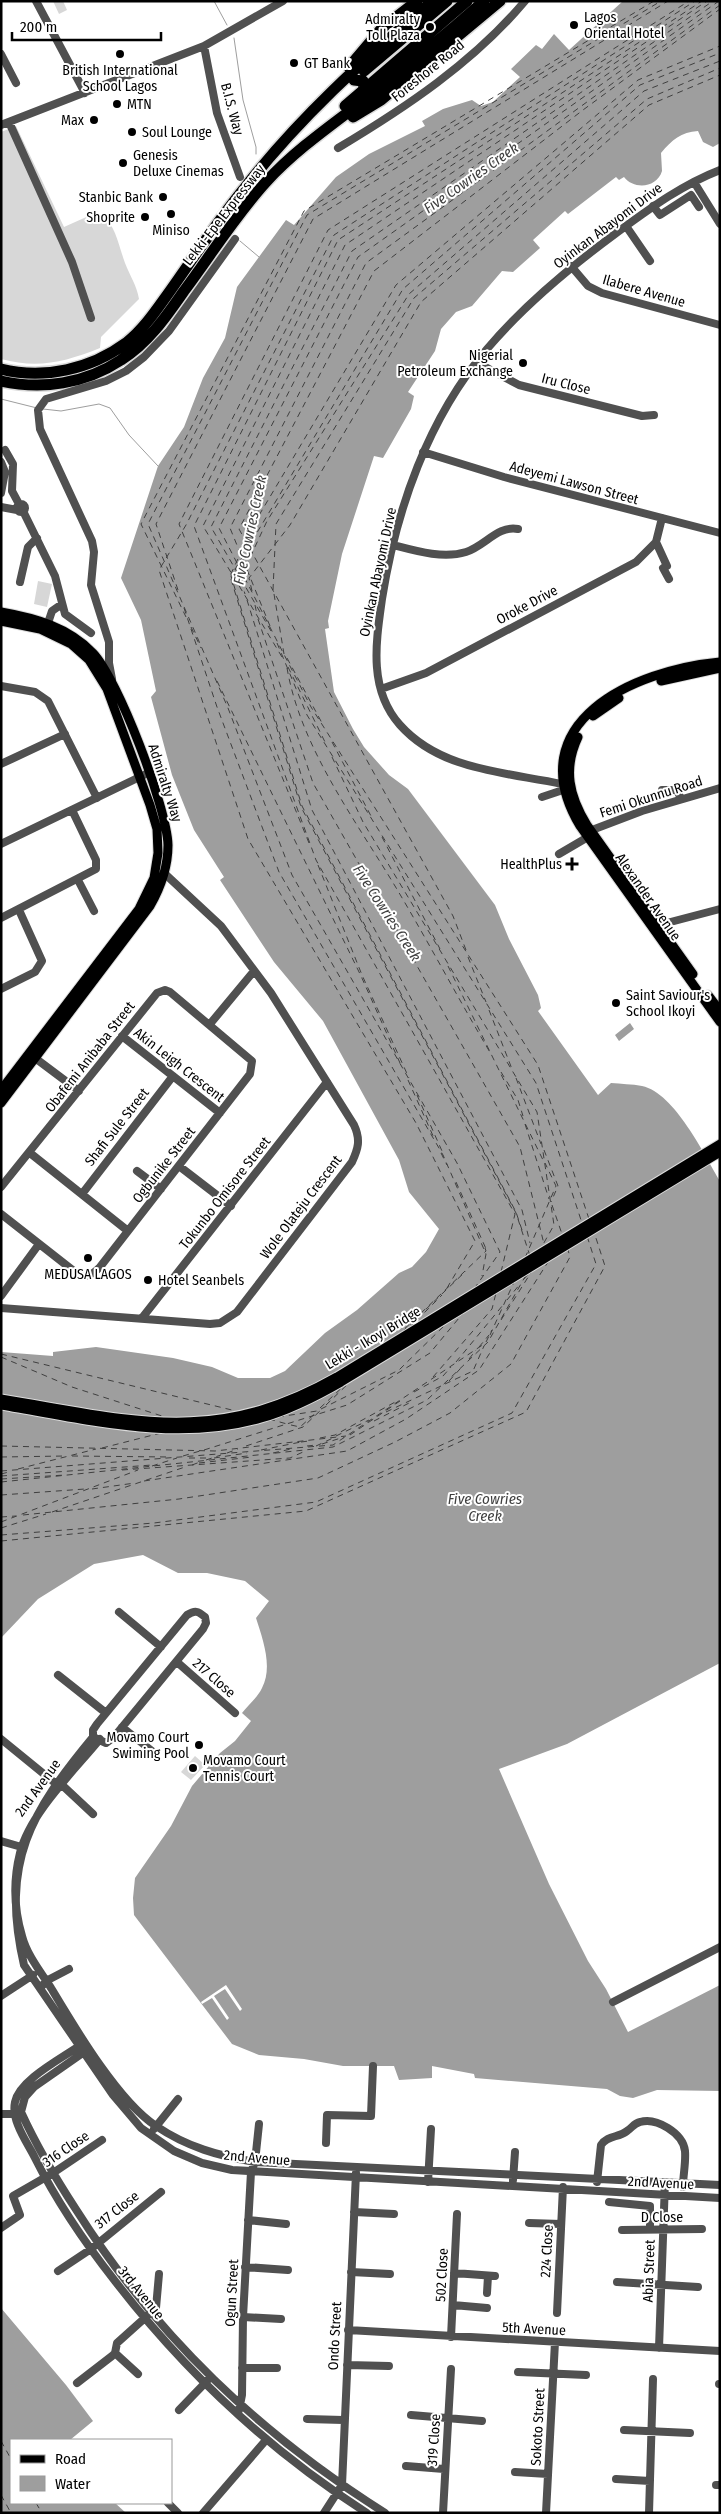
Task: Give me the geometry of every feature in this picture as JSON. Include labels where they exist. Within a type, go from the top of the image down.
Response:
[{"type":"highway","points":[[297,127],[382,28],[417,1]]},
{"type":"highway","name":"Lekki-Epe Expressway","points":[[1,368],[38,374],[73,369],[104,357],[128,341],[151,316],[241,192],[297,127],[352,72],[432,1]]},
{"type":"highway","points":[[297,127],[447,1]]},
{"type":"highway","points":[[293,156],[327,122],[467,1]]},
{"type":"highway","name":"Lekki-Epe Expressway","points":[[1,381],[39,385],[65,383],[107,368],[131,353],[164,320],[256,194],[293,156],[411,64],[484,1]]},
{"type":"highway","points":[[293,156],[381,100],[500,1]]},
{"type":"highway","points":[[354,80],[363,81],[364,90]]},
{"type":"main road","name":"Admiralty Way","points":[[1,612],[48,623],[74,636],[94,654],[113,681],[144,775],[155,818],[158,841],[157,865],[150,889],[131,920],[1,1090]]},
{"type":"main road","name":"Admiralty Way","points":[[1,621],[40,629],[60,637],[89,660],[107,689],[165,824],[168,845],[164,874],[156,896],[142,919],[1,1102]]},
{"type":"main road","points":[[565,785],[562,765],[572,737],[585,716],[600,702],[622,690],[657,676],[684,668],[720,662]]},
{"type":"main road","points":[[565,785],[577,738],[586,724],[602,708],[622,696],[656,682],[720,668]]},
{"type":"main road","name":"Alexander Avenue","points":[[565,785],[573,814],[590,834],[619,875],[720,1022]]},
{"type":"main road","name":"Alexander Avenue","points":[[619,875],[659,925],[720,1011]]},
{"type":"main road","name":"Lekki - Ikoyi Bridge","points":[[1,1398],[128,1420],[175,1424],[240,1417],[280,1405],[337,1377],[720,1144]]},
{"type":"main road","name":"Lekki - Ikoyi Bridge","points":[[1,1405],[130,1426],[176,1430],[221,1427],[282,1411],[341,1382],[720,1152]]},
{"type":"street","points":[[36,1],[85,93]]},
{"type":"street","points":[[91,318],[72,262],[5,124],[204,46],[283,1]]},
{"type":"street","name":"Foreshore Road","points":[[338,148],[416,98],[494,34],[525,1]]},
{"type":"street","name":"B.I.S. Way","points":[[204,46],[217,112],[240,177]]},
{"type":"street","points":[[2,57],[16,83]]},
{"type":"street","name":"Oyinkan Abayomi Drive","points":[[565,785],[470,766],[433,753],[399,724],[381,689],[377,673],[376,643],[393,545],[405,500],[424,452],[448,405],[476,362],[514,320],[571,266],[653,206],[694,182],[720,170]]},
{"type":"street","points":[[694,182],[720,224]]},
{"type":"street","points":[[653,206],[660,215],[691,195],[699,207]]},
{"type":"street","points":[[626,226],[650,261]]},
{"type":"street","points":[[113,681],[109,642],[91,585],[94,552],[92,541],[40,429],[37,414],[40,405],[50,396],[80,390],[106,381],[140,361],[169,331],[235,239]]},
{"type":"street","name":"Ilabere Avenue","points":[[571,266],[588,286],[602,293],[720,325]]},
{"type":"street","name":"Iru Close","points":[[476,362],[524,387],[642,416],[654,416]]},
{"type":"street","points":[[5,450],[13,464],[12,491],[55,576],[65,614],[91,633]]},
{"type":"street","name":"Adeyemi Lawson Street","points":[[424,452],[504,477],[720,533]]},
{"type":"street","points":[[1,462],[5,472],[1,493]]},
{"type":"street","points":[[1,507],[20,508]]},
{"type":"street","points":[[662,518],[656,542],[667,566],[663,568],[669,579]]},
{"type":"street","points":[[393,545],[434,554],[456,554],[481,545],[505,529],[518,529]]},
{"type":"street","points":[[20,582],[28,547],[37,538]]},
{"type":"street","name":"Oroke Drive","points":[[381,689],[426,673],[627,567],[645,555],[656,542]]},
{"type":"street","points":[[48,623],[52,612],[62,604]]},
{"type":"street","points":[[94,654],[103,653],[109,649]]},
{"type":"street","points":[[1,686],[42,696],[54,708],[97,798]]},
{"type":"street","points":[[1,764],[65,734]]},
{"type":"street","points":[[1,844],[144,775]]},
{"type":"street","points":[[542,797],[565,785]]},
{"type":"street","name":"Femi Okunnu Road","points":[[559,854],[590,834],[681,799],[720,788]]},
{"type":"street","points":[[662,790],[677,790],[681,799]]},
{"type":"street","points":[[1,918],[92,873],[97,866],[72,810]]},
{"type":"street","name":"Wole Olateju Crescent","points":[[1,1308],[210,1324],[220,1322],[238,1312],[352,1162],[358,1147],[359,1140],[354,1125],[271,993],[220,926],[164,874]]},
{"type":"street","points":[[78,880],[94,911]]},
{"type":"street","points":[[659,925],[720,909]]},
{"type":"street","points":[[1,989],[35,972],[42,961],[19,910]]},
{"type":"street","points":[[210,1024],[254,971]]},
{"type":"street","name":"Obafemi Anibaba Street","points":[[1,1187],[30,1153],[153,996],[161,990],[170,992],[210,1024]]},
{"type":"street","name":"Ogbunike Street","points":[[39,1244],[75,1272],[86,1277],[96,1272],[161,1189],[250,1074],[253,1065],[250,1057],[210,1024]]},
{"type":"street","name":"Akin Leigh Crescent","points":[[122,1036],[220,1113]]},
{"type":"street","points":[[35,1058],[79,1091]]},
{"type":"street","name":"Shafi Sule Street","points":[[82,1194],[173,1076]]},
{"type":"street","name":"Tokunbo Omisore Street","points":[[142,1318],[327,1082]]},
{"type":"street","points":[[30,1153],[128,1231]]},
{"type":"street","points":[[178,1166],[231,1206]]},
{"type":"street","points":[[137,1170],[161,1189]]},
{"type":"street","points":[[1,1214],[39,1244],[1,1296]]},
{"type":"street","name":"2nd Avenue","points":[[193,1611],[199,1612],[205,1617],[206,1624],[177,1662],[109,1741],[106,1743],[97,1738],[93,1730],[106,1713],[187,1615],[193,1611]]},
{"type":"street","points":[[119,1612],[161,1647]]},
{"type":"street","name":"217 Close","points":[[177,1662],[235,1713]]},
{"type":"street","points":[[58,1675],[106,1713]]},
{"type":"street","points":[[122,1727],[152,1751]]},
{"type":"street","name":"2nd Avenue","points":[[97,1738],[30,1816],[8,1877],[9,1919],[15,1943],[31,1977],[40,1990],[130,2103],[156,2126],[199,2149],[255,2162],[720,2185]]},
{"type":"street","points":[[1,1739],[59,1784],[93,1814]]},
{"type":"street","points":[[1,1841],[19,1846]]},
{"type":"street","name":"2nd Avenue","points":[[19,1846],[16,1874],[16,1914],[28,1953],[84,2047],[127,2114],[141,2128],[174,2151],[202,2162],[251,2172],[720,2198]]},
{"type":"street","points":[[9,1919],[16,1914]]},
{"type":"street","points":[[613,2002],[720,1947]]},
{"type":"street","points":[[40,1990],[46,1981],[69,1969]]},
{"type":"street","points":[[1,1996],[31,1977],[38,1970]]},
{"type":"street","points":[[1,2114],[17,2111],[16,2098],[30,2080],[84,2047]]},
{"type":"street","points":[[326,2143],[327,2114],[371,2116],[373,2066]]},
{"type":"street","points":[[152,2136],[156,2126],[178,2099]]},
{"type":"street","name":"3rd Avenue","points":[[17,2111],[96,2243],[148,2317]]},
{"type":"street","name":"3rd Avenue","points":[[17,2111],[45,2178],[91,2249],[148,2317],[207,2381],[239,2410],[268,2442],[337,2494],[368,2513]]},
{"type":"street","points":[[598,2192],[597,2179],[600,2145],[606,2139],[625,2133],[640,2122],[665,2126],[674,2133],[684,2147],[684,2196]]},
{"type":"street","name":"Ogun Street","points":[[239,2410],[242,2368],[242,2317],[251,2172],[255,2162],[259,2124]]},
{"type":"street","points":[[428,2182],[430,2129]]},
{"type":"street","name":"316 Close","points":[[1,2228],[20,2215],[13,2196],[53,2173],[102,2140]]},
{"type":"street","points":[[514,2187],[515,2152]]},
{"type":"street","name":"Ondo Street","points":[[324,2513],[342,2485],[343,2420],[356,2178],[355,2167]]},
{"type":"street","name":"224 Close","points":[[557,2313],[562,2178]]},
{"type":"street","name":"Abia Street","points":[[659,2348],[665,2182]]},
{"type":"street","name":"317 Close","points":[[58,2271],[91,2249],[160,2192]]},
{"type":"street","points":[[609,2202],[649,2205],[652,2210],[650,2229]]},
{"type":"street","points":[[354,2212],[394,2214]]},
{"type":"street","name":"502 Close","points":[[451,2337],[457,2214]]},
{"type":"street","points":[[248,2220],[286,2224]]},
{"type":"street","points":[[529,2223],[561,2224]]},
{"type":"street","name":"D Close","points":[[622,2230],[702,2230]]},
{"type":"street","points":[[245,2267],[288,2270]]},
{"type":"street","points":[[351,2272],[390,2274]]},
{"type":"street","points":[[454,2273],[492,2276],[487,2293]]},
{"type":"street","points":[[77,2383],[115,2353],[117,2343],[148,2317],[157,2305],[159,2274]]},
{"type":"street","points":[[617,2282],[698,2287]]},
{"type":"street","points":[[453,2305],[487,2308]]},
{"type":"street","points":[[242,2317],[281,2319]]},
{"type":"street","name":"5th Avenue","points":[[348,2330],[720,2351]]},
{"type":"street","name":"Sokoto Street","points":[[546,2513],[555,2342]]},
{"type":"street","points":[[115,2353],[138,2374]]},
{"type":"street","points":[[347,2366],[389,2366]]},
{"type":"street","points":[[242,2368],[277,2368]]},
{"type":"street","name":"319 Close","points":[[443,2513],[451,2369]]},
{"type":"street","points":[[518,2372],[586,2375]]},
{"type":"street","points":[[649,2513],[654,2378]]},
{"type":"street","points":[[179,2410],[207,2381]]},
{"type":"street","name":"3rd Avenue","points":[[239,2410],[276,2435],[342,2485],[385,2513]]},
{"type":"street","points":[[411,2415],[482,2421]]},
{"type":"street","points":[[307,2419],[343,2420]]},
{"type":"street","points":[[624,2430],[690,2433]]},
{"type":"street","points":[[203,2513],[276,2435]]},
{"type":"street","points":[[245,2471],[268,2442]]},
{"type":"street","points":[[406,2466],[444,2469]]},
{"type":"street","points":[[515,2472],[548,2474]]},
{"type":"street","points":[[616,2479],[650,2481]]},
{"type":"street","points":[[169,2504],[178,2513]]},
{"type":"shaded area","points":[[53,1],[63,1],[67,10],[59,14]]},
{"type":"shaded area","points":[[16,126],[64,227],[93,214],[102,214],[111,224],[139,299],[101,337],[100,348],[75,357],[39,364],[1,359],[1,132]]},
{"type":"shaded area","points":[[38,581],[52,584],[47,607],[34,604]]},
{"type":"shaded area","name":"Movamo Court Tennis Court","points":[[195,1756],[205,1765],[191,1780],[181,1772]]},
{"type":"water","name":"Five Cowries Creek","points":[[623,1],[720,1],[720,143],[713,147],[703,142],[698,131],[682,135],[661,153],[662,171],[655,181],[650,184],[639,185],[633,184],[624,177],[619,180],[616,177],[568,214],[565,211],[533,240],[540,248],[513,272],[502,271],[472,306],[456,312],[441,329],[435,351],[408,392],[414,396],[411,409],[383,458],[374,456],[342,554],[328,621],[329,628],[325,629],[334,692],[353,729],[364,747],[389,775],[408,789],[495,905],[509,939],[538,995],[541,1008],[538,1011],[598,1095],[611,1083],[642,1086],[654,1091],[677,1112],[697,1141],[720,1181],[720,1663],[567,1744],[499,1769],[549,1884],[588,1961],[606,1989],[628,2032],[720,1985],[720,2091],[657,2090],[633,2098],[620,2096],[607,2089],[475,2078],[474,2074],[432,2066],[432,2078],[399,2080],[394,2066],[343,2066],[304,2059],[259,2055],[232,2044],[134,1915],[133,1898],[135,1878],[171,1826],[192,1786],[220,1753],[235,1741],[251,1721],[242,1713],[260,1691],[267,1671],[266,1653],[256,1618],[269,1601],[245,1581],[207,1573],[178,1573],[143,1555],[94,1564],[38,1599],[1,1638],[1,1352],[53,1356],[53,1352],[96,1347],[173,1358],[212,1367],[238,1378],[270,1378],[285,1371],[325,1333],[357,1310],[399,1273],[412,1267],[426,1252],[439,1229],[409,1192],[399,1160],[323,1021],[274,962],[220,880],[224,877],[194,830],[172,775],[151,697],[156,691],[141,620],[121,578],[158,466],[184,427],[203,378],[225,338],[237,287],[286,220],[294,225],[336,177],[369,154],[425,126],[422,121],[443,109],[472,100],[481,106],[493,102],[520,77],[511,69],[536,45],[542,49],[554,34],[569,50]]},
{"type":"water","points":[[630,1023],[634,1029],[619,1041],[615,1035]]},
{"type":"water","points":[[1,2308],[66,2385],[93,2421],[71,2439],[10,2439],[10,2504],[116,2504],[126,2513],[1,2513]]},
{"type":"pier","points":[[226,1985],[242,2009],[240,2011],[225,1989],[214,1996],[229,2018],[227,2020],[212,1998],[202,2004],[201,2002]]},
{"type":"waterway","points":[[214,1],[227,25]]},
{"type":"waterway","points":[[234,38],[243,100],[256,147],[256,154]]},
{"type":"waterway","points":[[240,241],[259,257]]},
{"type":"waterway","points":[[1,399],[37,408]]},
{"type":"waterway","points":[[43,409],[61,411],[99,404],[110,408],[129,435],[158,466]]},
{"type":"ferry route","points":[[186,617],[141,524],[304,211],[654,1]]},
{"type":"ferry route","points":[[474,1289],[500,1252],[457,1163],[292,875],[228,708],[148,524],[307,215],[661,1]]},
{"type":"ferry route","points":[[178,590],[156,524],[313,219],[668,1]]},
{"type":"ferry route","points":[[309,843],[179,524],[328,230],[689,1]]},
{"type":"ferry route","points":[[447,1288],[475,1241],[416,1123],[248,839],[159,570],[186,525],[334,235],[695,1]]},
{"type":"ferry route","points":[[501,1272],[515,1214],[316,860],[194,526],[338,240],[702,1]]},
{"type":"ferry route","points":[[282,657],[203,526],[345,245],[707,1]]},
{"type":"ferry route","points":[[271,631],[211,527],[352,251],[713,1]]},
{"type":"ferry route","points":[[589,1219],[538,1065],[311,707],[219,528],[358,257],[719,1]]},
{"type":"ferry route","points":[[270,626],[230,528],[366,263],[720,5]]},
{"type":"ferry route","points":[[466,950],[453,916],[239,529],[374,271],[583,110],[720,9]]},
{"type":"ferry route","points":[[530,1256],[516,1213],[301,807],[230,576],[255,522],[396,285],[638,80],[720,46]]},
{"type":"ferry route","points":[[522,1230],[516,1212],[302,806],[231,576],[403,289],[640,85],[720,53]]},
{"type":"ferry route","points":[[241,577],[267,521],[409,294],[644,91],[720,61]]},
{"type":"ferry route","points":[[273,590],[276,524],[414,298],[647,99],[720,68]]},
{"type":"ferry route","points":[[252,591],[249,578],[290,525],[421,302],[649,105],[720,75]]},
{"type":"ferry route","points":[[241,581],[245,594]]},
{"type":"ferry route","points":[[274,594],[284,654]]},
{"type":"ferry route","points":[[247,600],[312,810],[522,1210],[530,1243]]},
{"type":"ferry route","points":[[255,605],[257,615]]},
{"type":"ferry route","points":[[184,608],[217,707],[279,872],[443,1155],[486,1254],[482,1276]]},
{"type":"ferry route","points":[[258,619],[313,783],[520,1147],[544,1244]]},
{"type":"ferry route","points":[[191,627],[201,648]]},
{"type":"ferry route","points":[[277,643],[307,715],[536,1083],[582,1223]]},
{"type":"ferry route","points":[[287,658],[322,723]]},
{"type":"ferry route","points":[[288,667],[326,744]]},
{"type":"ferry route","points":[[287,668],[294,698],[317,756],[332,784],[410,911],[491,1054]]},
{"type":"ferry route","points":[[217,681],[361,976],[400,1063]]},
{"type":"ferry route","points":[[332,742],[371,816]]},
{"type":"ferry route","points":[[332,757],[363,822],[537,1112],[554,1225],[541,1248]]},
{"type":"ferry route","points":[[382,837],[440,949]]},
{"type":"ferry route","points":[[318,865],[362,975],[409,1078]]},
{"type":"ferry route","points":[[468,957],[486,1002]]},
{"type":"ferry route","points":[[448,966],[543,1160]]},
{"type":"ferry route","points":[[489,1010],[512,1069]]},
{"type":"ferry route","points":[[501,1072],[518,1100],[523,1116]]},
{"type":"ferry route","points":[[516,1078],[541,1144]]},
{"type":"ferry route","points":[[408,1080],[434,1138]]},
{"type":"ferry route","points":[[417,1095],[442,1151]]},
{"type":"ferry route","points":[[525,1124],[549,1199]]},
{"type":"ferry route","points":[[544,1150],[558,1186],[551,1202]]},
{"type":"ferry route","points":[[441,1153],[447,1165]]},
{"type":"ferry route","points":[[525,1258],[556,1186],[545,1163]]},
{"type":"ferry route","points":[[456,1182],[487,1251]]},
{"type":"ferry route","points":[[552,1205],[562,1234]]},
{"type":"ferry route","points":[[1,1541],[306,1511],[526,1412],[605,1266],[594,1232]]},
{"type":"ferry route","points":[[1,1535],[154,1523],[316,1502],[512,1413],[596,1264],[587,1236]]},
{"type":"ferry route","points":[[397,1336],[486,1251],[485,1248]]},
{"type":"ferry route","points":[[23,1515],[179,1499],[318,1478],[395,1442],[450,1413],[511,1364],[570,1257],[568,1250]]},
{"type":"ferry route","points":[[144,1481],[347,1451],[406,1419],[479,1370],[548,1262]]},
{"type":"ferry route","points":[[402,1332],[466,1271]]},
{"type":"ferry route","points":[[501,1320],[532,1271]]},
{"type":"ferry route","points":[[524,1279],[530,1272]]},
{"type":"ferry route","points":[[1,1482],[333,1447],[427,1400],[488,1342],[526,1275]]},
{"type":"ferry route","points":[[490,1335],[514,1282]]},
{"type":"ferry route","points":[[507,1300],[520,1284]]},
{"type":"ferry route","points":[[433,1377],[492,1309],[496,1293]]},
{"type":"ferry route","points":[[409,1328],[442,1295]]},
{"type":"ferry route","points":[[456,1362],[503,1305]]},
{"type":"ferry route","points":[[204,1450],[347,1405],[430,1353],[464,1312]]},
{"type":"ferry route","points":[[278,1417],[317,1411],[399,1370],[447,1323]]},
{"type":"ferry route","points":[[486,1342],[492,1330]]},
{"type":"ferry route","points":[[479,1347],[489,1335]]},
{"type":"ferry route","points":[[1,1471],[333,1445],[484,1344]]},
{"type":"ferry route","points":[[445,1384],[473,1371],[484,1346]]},
{"type":"ferry route","points":[[469,1359],[476,1350]]},
{"type":"ferry route","points":[[1,1354],[236,1411]]},
{"type":"ferry route","points":[[1,1357],[72,1387],[165,1417]]},
{"type":"ferry route","points":[[414,1392],[443,1376],[451,1367]]},
{"type":"ferry route","points":[[449,1381],[460,1369]]},
{"type":"ferry route","points":[[326,1405],[352,1380]]},
{"type":"ferry route","points":[[320,1408],[347,1383]]},
{"type":"ferry route","points":[[386,1412],[441,1386]]},
{"type":"ferry route","points":[[320,1438],[335,1435],[397,1401]]},
{"type":"ferry route","points":[[350,1435],[400,1401]]},
{"type":"ferry route","points":[[374,1421],[413,1401]]},
{"type":"ferry route","points":[[246,1446],[303,1427],[322,1409]]},
{"type":"ferry route","points":[[291,1425],[300,1427],[318,1411]]},
{"type":"ferry route","points":[[269,1419],[287,1424]]},
{"type":"ferry route","points":[[336,1436],[369,1420]]},
{"type":"ferry route","points":[[102,1448],[161,1433]]},
{"type":"ferry route","points":[[1,1446],[215,1451],[346,1436]]},
{"type":"ferry route","points":[[322,1444],[344,1437]]},
{"type":"ferry route","points":[[316,1446],[333,1438]]},
{"type":"ferry route","points":[[301,1442],[309,1441]]},
{"type":"ferry route","points":[[261,1450],[301,1442]]},
{"type":"ferry route","points":[[307,1446],[316,1445]]},
{"type":"ferry route","points":[[18,1469],[96,1449]]},
{"type":"ferry route","points":[[227,1453],[238,1449]]},
{"type":"ferry route","points":[[273,1453],[291,1449]]},
{"type":"ferry route","points":[[183,1456],[200,1451]]},
{"type":"ferry route","points":[[122,1470],[290,1458],[303,1452]]},
{"type":"ferry route","points":[[214,1458],[247,1453]]},
{"type":"ferry route","points":[[206,1460],[221,1455]]},
{"type":"ferry route","points":[[1,1457],[65,1456]]},
{"type":"ferry route","points":[[72,1456],[170,1457]]},
{"type":"ferry route","points":[[199,1463],[252,1457]]},
{"type":"ferry route","points":[[152,1466],[177,1458]]},
{"type":"ferry route","points":[[189,1458],[210,1458]]},
{"type":"ferry route","points":[[192,1465],[200,1462]]},
{"type":"ferry route","points":[[1,1476],[152,1465]]},
{"type":"ferry route","points":[[52,1512],[185,1467]]},
{"type":"ferry route","points":[[1,1522],[138,1470]]},
{"type":"ferry route","points":[[1,1474],[9,1472]]},
{"type":"ferry route","points":[[1,1479],[65,1475]]},
{"type":"ferry route","points":[[92,1489],[135,1483]]},
{"type":"ferry route","points":[[1,1495],[85,1489]]},
{"type":"ferry route","points":[[1,1528],[46,1514]]},
{"type":"ferry route","points":[[1,1517],[16,1516]]},
{"type":"ferry route","points":[[1,2441],[10,2457]]},
{"type":"ferry route","points":[[1,2495],[11,2513]]},
{"type":"ferry route","points":[[37,2504],[42,2513]]},
{"type":"place","name":"Lagos Oriental Hotel","points":[[574,25]]},
{"type":"place","name":"Admiralty Toll Plaza","points":[[430,27]]},
{"type":"place","name":"British International School Lagos","points":[[120,54]]},
{"type":"place","name":"GT Bank","points":[[294,63]]},
{"type":"place","name":"MTN","points":[[117,104]]},
{"type":"place","name":"Max","points":[[94,120]]},
{"type":"place","name":"Soul Lounge","points":[[132,132]]},
{"type":"place","name":"Genesis Deluxe Cinemas","points":[[123,163]]},
{"type":"place","name":"Stanbic Bank","points":[[163,197]]},
{"type":"place","name":"Miniso","points":[[171,214]]},
{"type":"place","name":"Shoprite","points":[[145,217]]},
{"type":"place","name":"Nigerial Petroleum Exchange","points":[[523,363]]},
{"type":"place","name":"HealthPlus","points":[[572,864]]},
{"type":"place","name":"Saint Saviour's School Ikoyi","points":[[616,1003]]},
{"type":"place","name":"MEDUSA LAGOS","points":[[88,1258]]},
{"type":"place","name":"Hotel Seanbels","points":[[148,1280]]},
{"type":"place","name":"Movamo Court Swiming Pool","points":[[199,1745]]},
{"type":"place","name":"Movamo Court Tennis Court","points":[[193,1768]]}]
